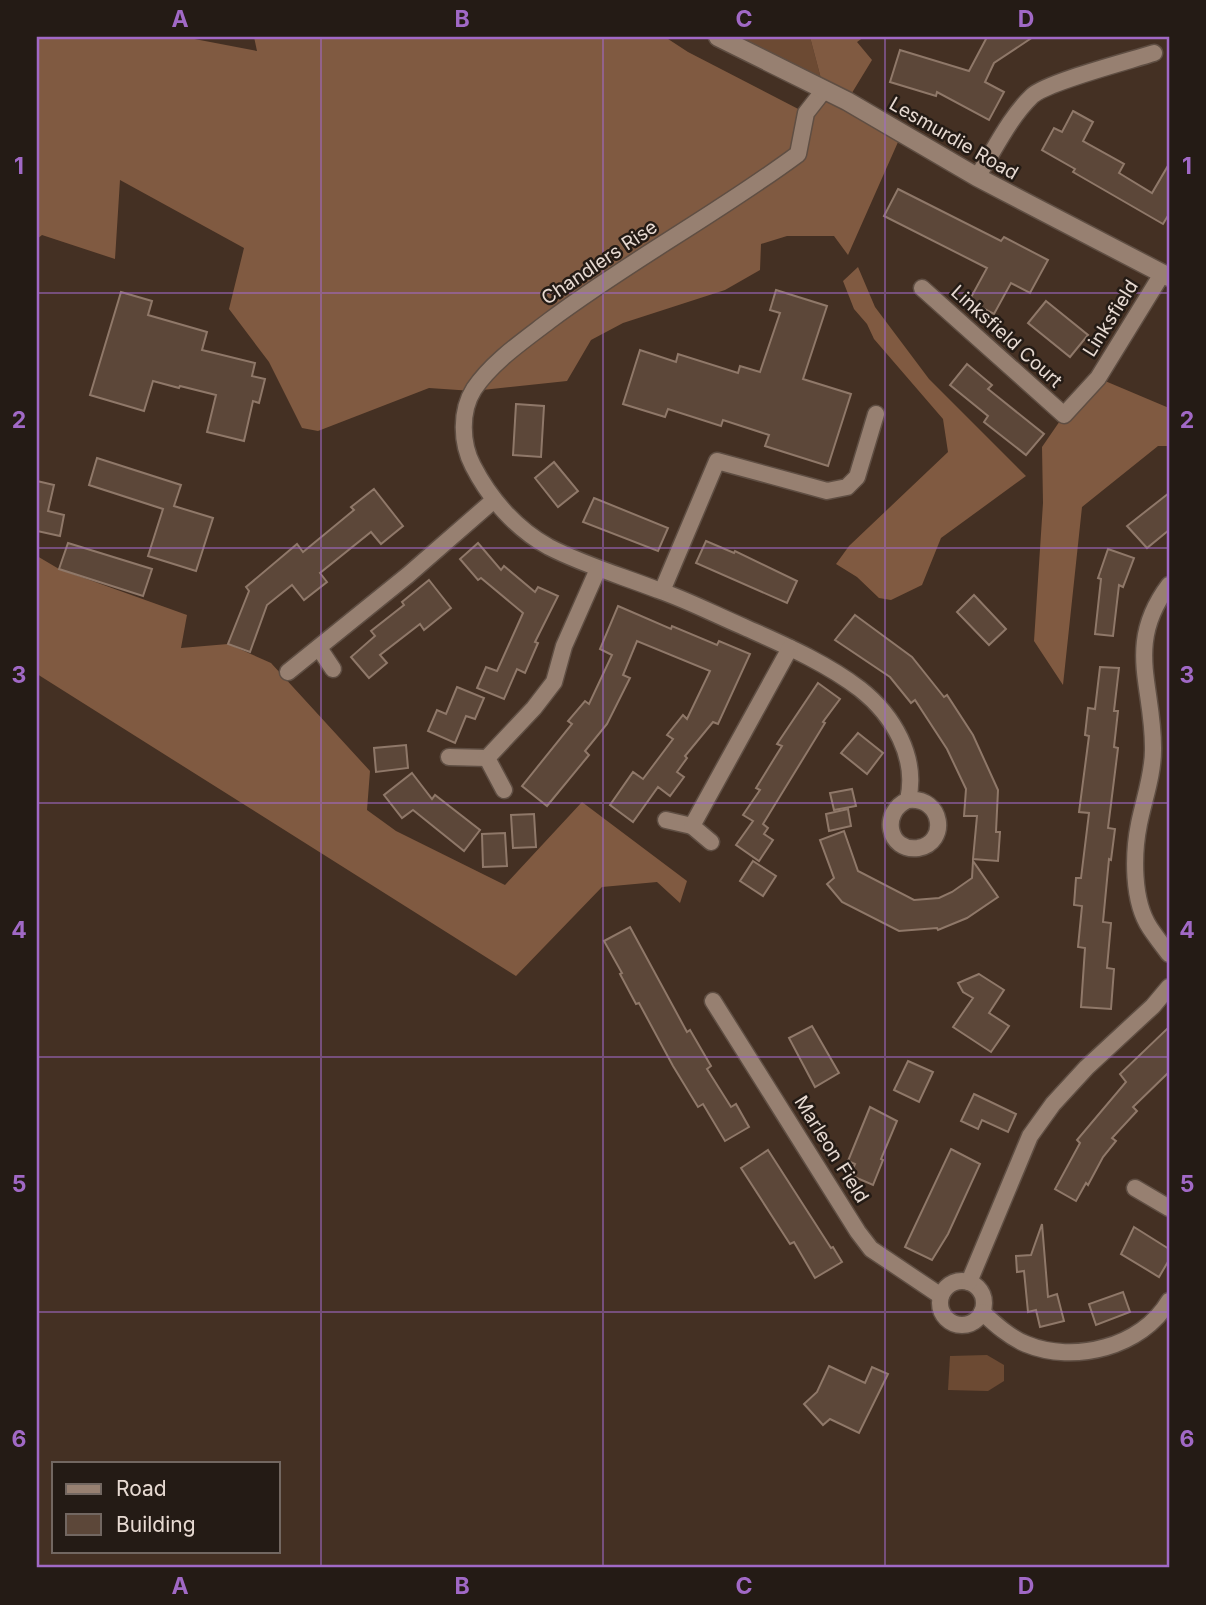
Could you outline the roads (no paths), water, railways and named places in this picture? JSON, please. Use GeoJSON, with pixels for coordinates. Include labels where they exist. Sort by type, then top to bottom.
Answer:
{"type":"FeatureCollection","features":[{"type":"Feature","properties":{"kind":"street","name":"Lesmurdie Road"},"geometry":{"type":"LineString","coordinates":[[718,37],[824,90],[977,177],[1166,275]]}},
{"type":"Feature","properties":{"kind":"street"},"geometry":{"type":"LineString","coordinates":[[977,177],[1015,116],[1033,94],[1154,53]]}},
{"type":"Feature","properties":{"kind":"street","name":"Chandlers Rise"},"geometry":{"type":"LineString","coordinates":[[824,90],[806,113],[797,154],[759,183],[596,286],[488,372],[473,391],[464,414],[465,441],[469,459],[494,500],[509,517],[548,546],[598,569],[662,591],[790,648],[861,690],[893,726],[903,744],[910,766],[911,788],[908,800]]}},
{"type":"Feature","properties":{"kind":"street","name":"Linksfield"},"geometry":{"type":"LineString","coordinates":[[1064,415],[1098,378],[1166,275]]}},
{"type":"Feature","properties":{"kind":"street","name":"Linksfield Court"},"geometry":{"type":"LineString","coordinates":[[922,288],[1064,415]]}},
{"type":"Feature","properties":{"kind":"street"},"geometry":{"type":"LineString","coordinates":[[662,591],[717,461],[827,491],[847,487],[857,477],[876,414]]}},
{"type":"Feature","properties":{"kind":"street"},"geometry":{"type":"LineString","coordinates":[[288,672],[408,575],[494,500]]}},
{"type":"Feature","properties":{"kind":"street"},"geometry":{"type":"LineString","coordinates":[[449,757],[487,758],[534,708],[554,682],[564,646],[598,569]]}},
{"type":"Feature","properties":{"kind":"street"},"geometry":{"type":"LineString","coordinates":[[1169,585],[1158,600],[1143,638],[1145,675],[1161,751],[1149,786],[1137,837],[1135,860],[1137,892],[1148,926],[1169,954]]}},
{"type":"Feature","properties":{"kind":"street"},"geometry":{"type":"LineString","coordinates":[[319,648],[333,670]]}},
{"type":"Feature","properties":{"kind":"street"},"geometry":{"type":"LineString","coordinates":[[692,826],[790,648]]}},
{"type":"Feature","properties":{"kind":"street"},"geometry":{"type":"LineString","coordinates":[[487,758],[504,790]]}},
{"type":"Feature","properties":{"kind":"street"},"geometry":{"type":"LineString","coordinates":[[666,820],[692,826],[711,842]]}},
{"type":"Feature","properties":{"kind":"street"},"geometry":{"type":"LineString","coordinates":[[969,1282],[1030,1136],[1053,1104],[1087,1067],[1153,1006],[1169,987]]}},
{"type":"Feature","properties":{"kind":"street","name":"Marleon Field"},"geometry":{"type":"LineString","coordinates":[[713,1001],[858,1232],[872,1249],[941,1296],[939,1303],[944,1317],[957,1325],[972,1323],[982,1312]]}},
{"type":"Feature","properties":{"kind":"street"},"geometry":{"type":"LineString","coordinates":[[1135,1188],[1169,1209]]}},
{"type":"Feature","properties":{"kind":"street"},"geometry":{"type":"LineString","coordinates":[[941,1296],[944,1290],[955,1282],[969,1282],[981,1291],[984,1305],[982,1312],[1001,1329],[1026,1344],[1064,1352],[1088,1352],[1111,1346],[1147,1326],[1163,1311],[1169,1301]]}}]}
